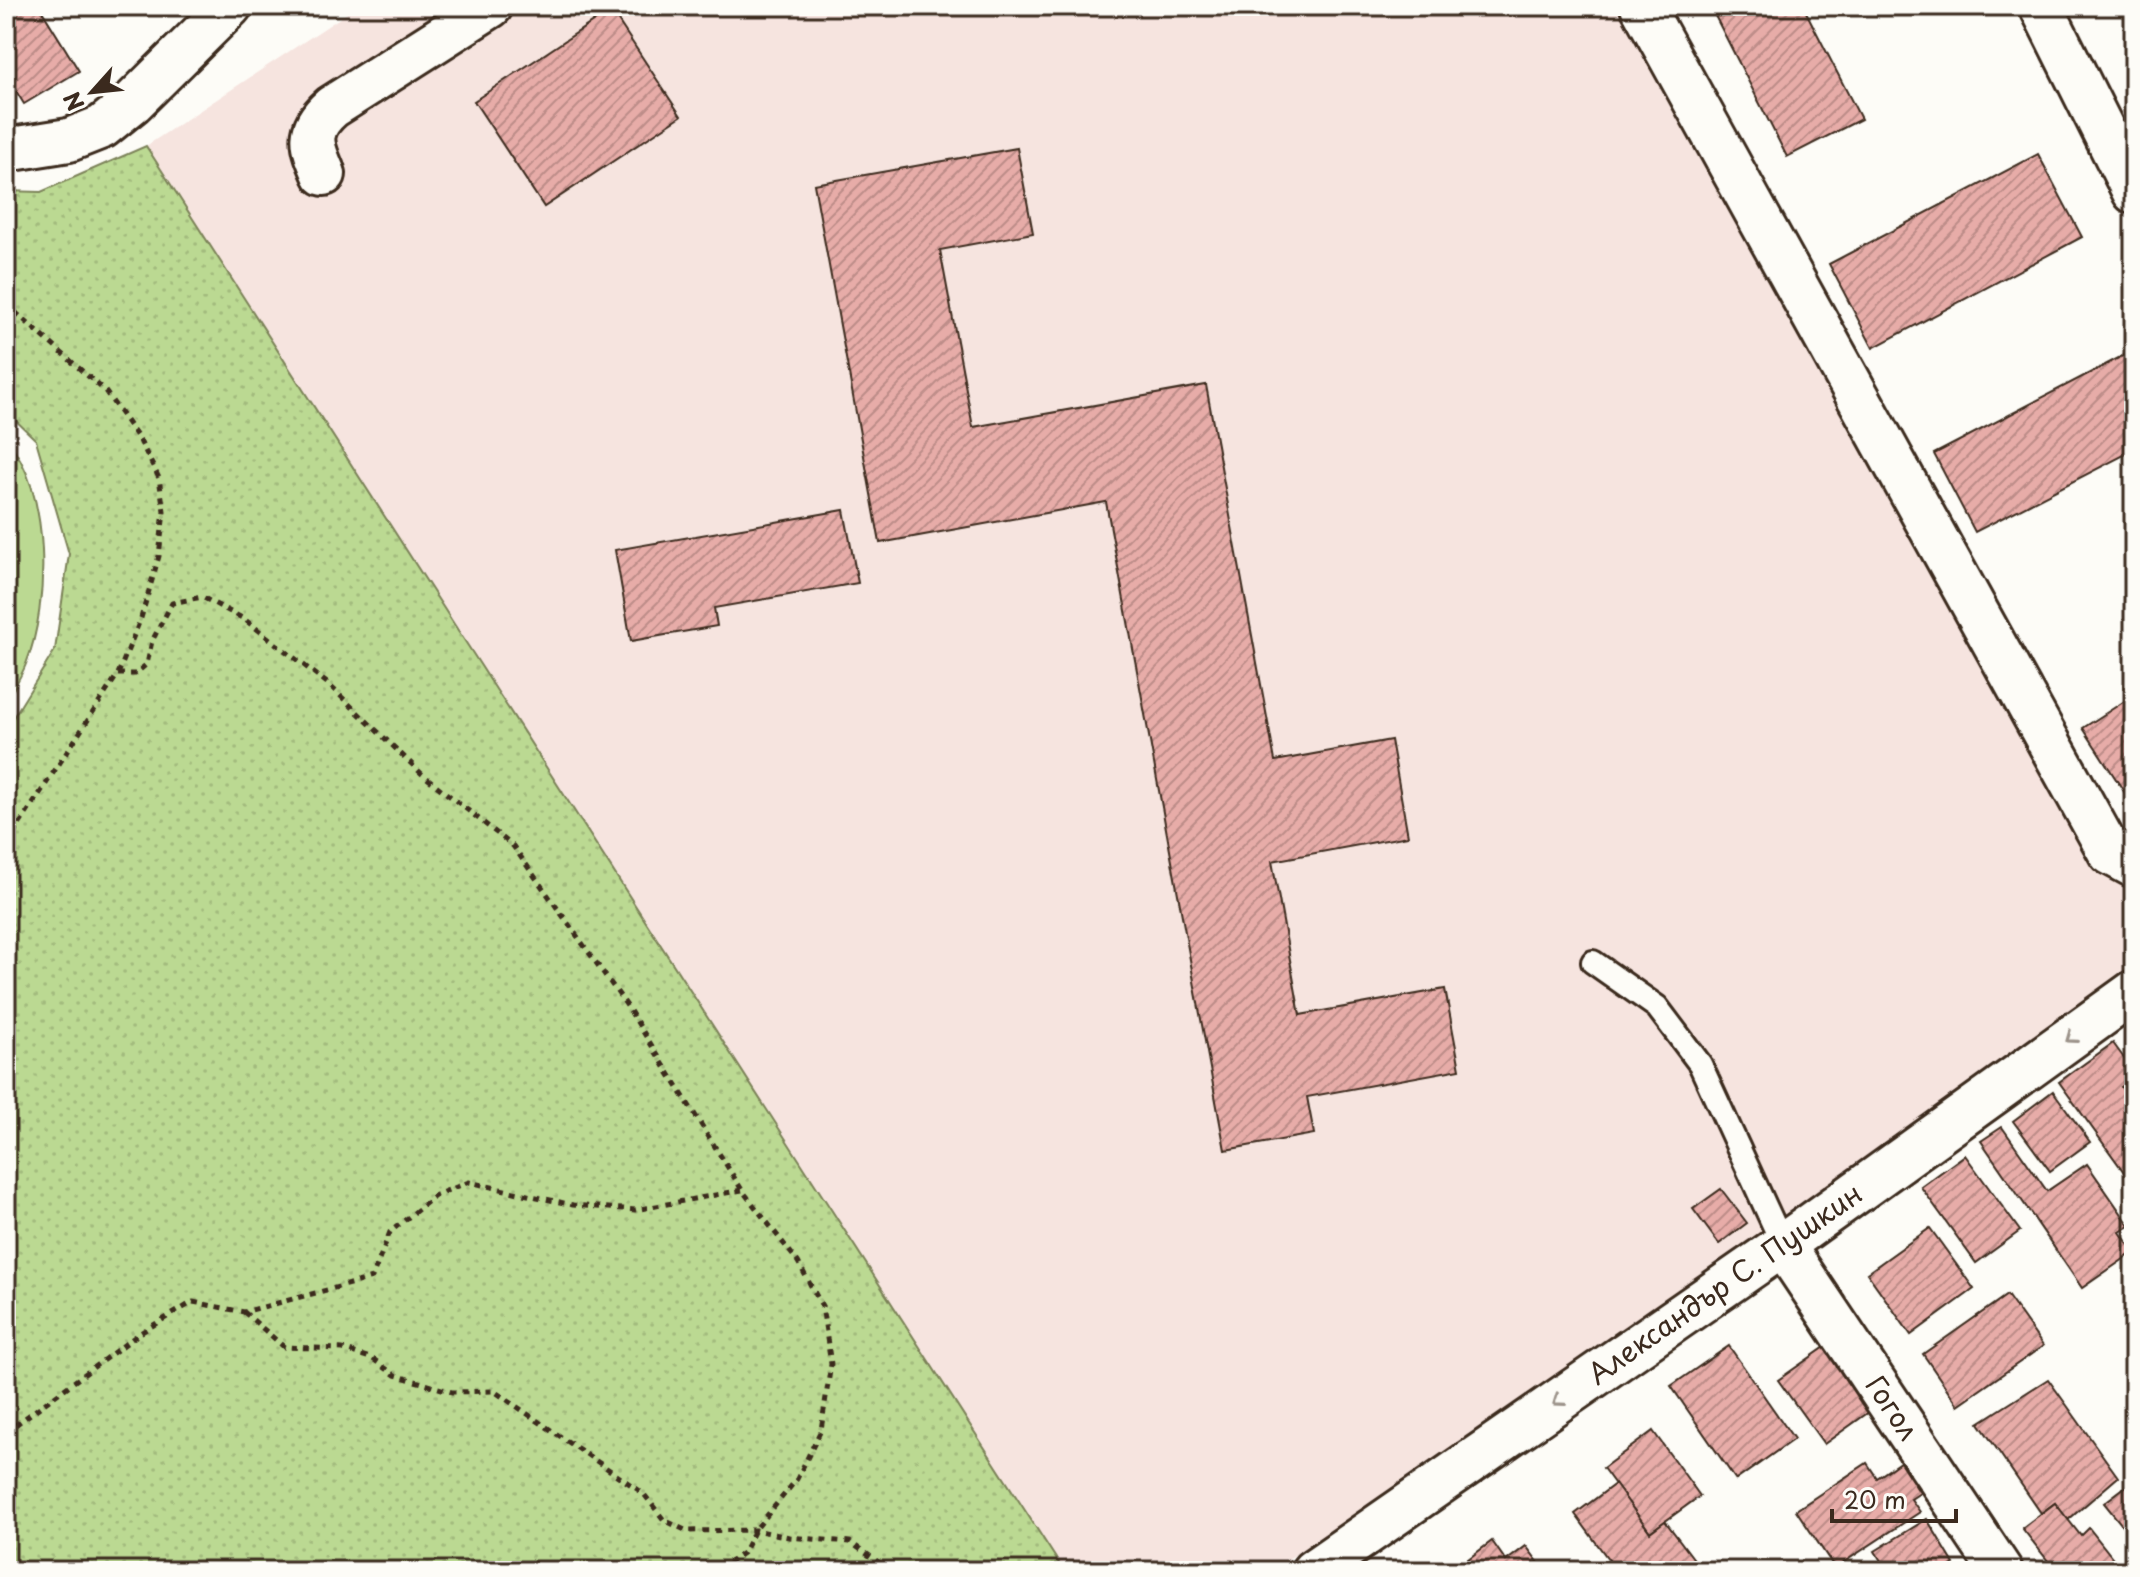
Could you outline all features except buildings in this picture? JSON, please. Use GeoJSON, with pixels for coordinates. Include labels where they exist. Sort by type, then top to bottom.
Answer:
{"type":"FeatureCollection","features":[{"type":"Feature","properties":{"kind":"street"},"geometry":{"type":"LineString","coordinates":[[6,150],[69,140],[102,127],[133,102],[230,6]]}},
{"type":"Feature","properties":{"kind":"street"},"geometry":{"type":"LineString","coordinates":[[324,174],[312,138],[318,120],[332,107],[491,6]]}},
{"type":"Feature","properties":{"kind":"street"},"geometry":{"type":"LineString","coordinates":[[1642,6],[2110,853],[2134,866]]}},
{"type":"Feature","properties":{"kind":"street"},"geometry":{"type":"LineString","coordinates":[[2041,6],[2134,192]]}},
{"type":"Feature","properties":{"kind":"street","name":"Александър С. Пушкин"},"geometry":{"type":"LineString","coordinates":[[1313,1571],[1783,1245],[2134,992]]}},
{"type":"Feature","properties":{"kind":"street","name":"Гогол"},"geometry":{"type":"LineString","coordinates":[[1783,1245],[2001,1571]]}},
{"type":"Feature","properties":{"kind":"lane"},"geometry":{"type":"LineString","coordinates":[[1593,962],[1657,1007],[1700,1064],[1783,1245]]}},
{"type":"Feature","properties":{"kind":"path"},"geometry":{"type":"LineString","coordinates":[[6,304],[105,391],[139,439],[159,478],[164,511],[159,556],[141,618],[118,674],[6,845]]}},
{"type":"Feature","properties":{"kind":"path"},"geometry":{"type":"LineString","coordinates":[[118,674],[135,674],[147,664],[152,641],[172,603],[202,597],[244,619],[327,683],[422,774],[513,846],[627,1006],[742,1190],[798,1262],[822,1306],[831,1364],[821,1430],[797,1479],[755,1530],[743,1553],[718,1571]]}},
{"type":"Feature","properties":{"kind":"path"},"geometry":{"type":"LineString","coordinates":[[6,1432],[140,1333],[193,1302],[244,1312],[372,1278],[390,1232],[436,1195],[469,1182],[573,1205],[635,1210],[742,1190]]}},
{"type":"Feature","properties":{"kind":"path"},"geometry":{"type":"LineString","coordinates":[[244,1312],[284,1347],[343,1349],[373,1359],[395,1375],[452,1392],[494,1391],[643,1493],[664,1520],[687,1531],[755,1530],[789,1537],[850,1542],[891,1571]]}},
{"type":"Feature","properties":{"kind":"shaded area"},"geometry":{"type":"Polygon","coordinates":[[[358,6],[1625,6],[2134,891],[2134,968],[1794,1215],[1271,1571],[1064,1571],[146,146],[358,6]]]}},
{"type":"Feature","properties":{"kind":"green space"},"geometry":{"type":"Polygon","coordinates":[[[146,146],[1064,1571],[6,1571],[6,729],[55,650],[69,554],[36,440],[6,411],[6,191],[41,192],[146,146]]]}},
{"type":"Feature","properties":{"kind":"green space"},"geometry":{"type":"Polygon","coordinates":[[[6,439],[21,461],[31,487],[42,548],[42,580],[34,639],[24,669],[6,702],[6,439]]]}}]}
